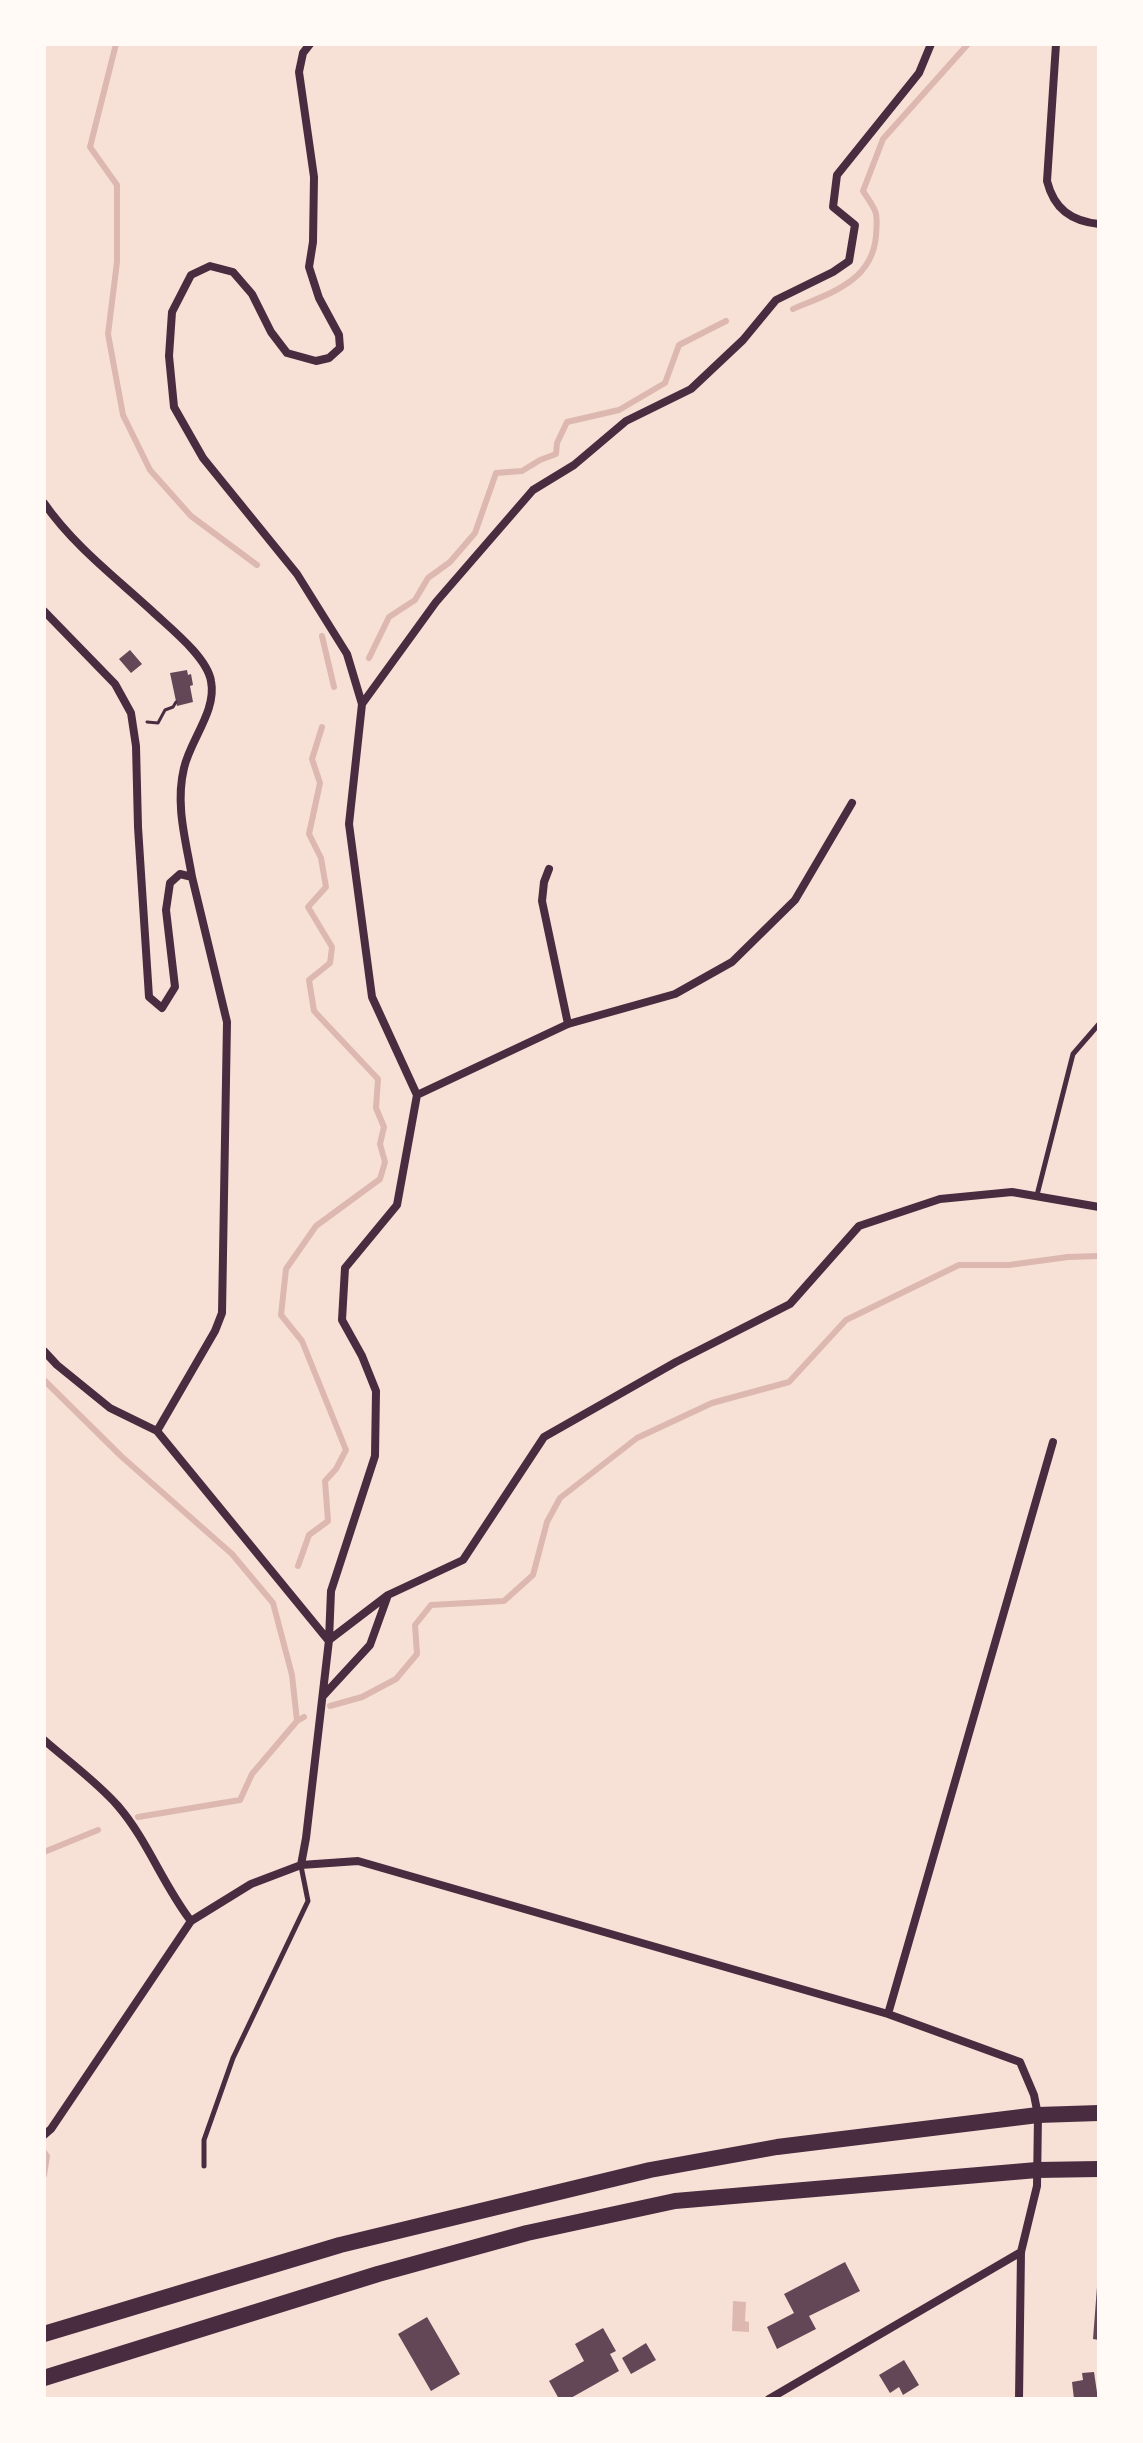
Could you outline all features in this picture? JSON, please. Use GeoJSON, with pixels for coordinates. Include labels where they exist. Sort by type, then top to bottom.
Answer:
{"type":"FeatureCollection","features":[{"type":"Feature","properties":{"kind":"main road"},"geometry":{"type":"LineString","coordinates":[[44,2334],[340,2245],[650,2170],[777,2147],[1038,2115],[1099,2113]]}},
{"type":"Feature","properties":{"kind":"main road"},"geometry":{"type":"LineString","coordinates":[[44,2378],[378,2274],[527,2233],[675,2201],[1037,2170],[1099,2169]]}},
{"type":"Feature","properties":{"kind":"street"},"geometry":{"type":"LineString","coordinates":[[301,1865],[329,1640],[331,1591],[375,1456],[376,1391],[362,1356],[342,1320],[345,1268],[397,1205],[417,1095],[372,997],[349,824],[362,704],[347,654],[297,574],[203,458],[174,407],[169,356],[172,312],[191,275],[210,266],[233,272],[252,294],[271,332],[287,353],[316,361],[329,358],[340,348],[339,335],[319,298],[309,267],[313,242],[314,177],[299,72],[303,53],[310,44]]}},
{"type":"Feature","properties":{"kind":"street"},"geometry":{"type":"LineString","coordinates":[[362,704],[436,602],[533,490],[574,465],[626,421],[691,389],[713,372],[776,300],[849,261],[855,225],[833,207],[837,175],[919,73],[931,44]]}},
{"type":"Feature","properties":{"kind":"street"},"geometry":{"type":"LineString","coordinates":[[1056,44],[1047,181],[1051,197],[1067,215],[1080,222],[1099,224]]}},
{"type":"Feature","properties":{"kind":"street"},"geometry":{"type":"LineString","coordinates":[[44,503],[70,535],[181,638],[202,662],[211,681],[210,705],[184,765],[179,798],[192,877],[227,1022],[222,1313],[215,1331],[157,1431]]}},
{"type":"Feature","properties":{"kind":"street"},"geometry":{"type":"LineString","coordinates":[[44,611],[115,684],[131,713],[136,746],[149,997],[162,1008],[175,987],[166,910],[170,883],[180,874],[192,877]]}},
{"type":"Feature","properties":{"kind":"street"},"geometry":{"type":"LineString","coordinates":[[417,1095],[568,1024],[675,994],[732,962],[795,900],[852,803]]}},
{"type":"Feature","properties":{"kind":"street"},"geometry":{"type":"LineString","coordinates":[[549,869],[542,901],[568,1024]]}},
{"type":"Feature","properties":{"kind":"street"},"geometry":{"type":"LineString","coordinates":[[329,1640],[388,1595],[463,1560],[544,1437],[676,1362],[790,1304],[859,1226],[940,1199],[1012,1192],[1099,1207]]}},
{"type":"Feature","properties":{"kind":"street"},"geometry":{"type":"LineString","coordinates":[[44,1351],[110,1408],[157,1431],[329,1640]]}},
{"type":"Feature","properties":{"kind":"street"},"geometry":{"type":"LineString","coordinates":[[888,2014],[1053,1442]]}},
{"type":"Feature","properties":{"kind":"street"},"geometry":{"type":"LineString","coordinates":[[322,1696],[370,1645],[388,1595]]}},
{"type":"Feature","properties":{"kind":"street"},"geometry":{"type":"LineString","coordinates":[[44,1740],[117,1806],[155,1860],[191,1921]]}},
{"type":"Feature","properties":{"kind":"street"},"geometry":{"type":"LineString","coordinates":[[48,2132],[191,1921],[251,1884],[301,1865],[358,1861],[888,2014],[1020,2062],[1034,2095],[1038,2115],[1037,2186],[1021,2252],[1019,2399]]}},
{"type":"Feature","properties":{"kind":"street"},"geometry":{"type":"LineString","coordinates":[[769,2399],[1021,2252]]}},
{"type":"Feature","properties":{"kind":"lane"},"geometry":{"type":"LineString","coordinates":[[1037,1196],[1073,1054],[1099,1024]]}},
{"type":"Feature","properties":{"kind":"lane"},"geometry":{"type":"LineString","coordinates":[[204,2166],[204,2140],[233,2058],[308,1901],[301,1865]]}},
{"type":"Feature","properties":{"kind":"path"},"geometry":{"type":"LineString","coordinates":[[133,723],[158,723],[165,710],[176,702]]}},
{"type":"Feature","properties":{"kind":"shaded area"},"geometry":{"type":"Polygon","coordinates":[[[733,2301],[746,2302],[745,2321],[749,2322],[749,2332],[732,2331],[733,2301]]]}},
{"type":"Feature","properties":{"kind":"building"},"geometry":{"type":"Polygon","coordinates":[[[130,650],[142,664],[131,673],[119,659],[130,650]]]}},
{"type":"Feature","properties":{"kind":"building"},"geometry":{"type":"Polygon","coordinates":[[[187,670],[188,675],[191,674],[193,702],[177,706],[170,673],[187,670]]]}},
{"type":"Feature","properties":{"kind":"building"},"geometry":{"type":"Polygon","coordinates":[[[845,2262],[860,2291],[809,2316],[816,2329],[777,2349],[767,2327],[794,2313],[784,2294],[845,2262]]]}},
{"type":"Feature","properties":{"kind":"building"},"geometry":{"type":"Polygon","coordinates":[[[1099,2287],[1099,2340],[1093,2339],[1099,2287]]]}},
{"type":"Feature","properties":{"kind":"building"},"geometry":{"type":"Polygon","coordinates":[[[427,2317],[460,2374],[431,2391],[398,2334],[427,2317]]]}},
{"type":"Feature","properties":{"kind":"building"},"geometry":{"type":"Polygon","coordinates":[[[603,2328],[616,2351],[610,2354],[619,2371],[569,2399],[559,2399],[549,2381],[584,2361],[575,2344],[603,2328]]]}},
{"type":"Feature","properties":{"kind":"building"},"geometry":{"type":"Polygon","coordinates":[[[646,2343],[656,2360],[631,2374],[622,2358],[646,2343]]]}},
{"type":"Feature","properties":{"kind":"building"},"geometry":{"type":"Polygon","coordinates":[[[904,2360],[919,2385],[903,2395],[899,2387],[890,2393],[879,2375],[904,2360]]]}},
{"type":"Feature","properties":{"kind":"building"},"geometry":{"type":"Polygon","coordinates":[[[1094,2372],[1098,2399],[1074,2399],[1072,2382],[1083,2380],[1082,2373],[1094,2372]]]}},
{"type":"Feature","properties":{"kind":"waterway"},"geometry":{"type":"LineString","coordinates":[[116,44],[90,147],[117,185],[117,262],[108,334],[123,415],[150,470],[191,516],[257,565]]}},
{"type":"Feature","properties":{"kind":"waterway"},"geometry":{"type":"LineString","coordinates":[[793,309],[847,284],[867,265],[873,252],[877,221],[874,208],[863,191],[883,139],[968,44]]}},
{"type":"Feature","properties":{"kind":"waterway"},"geometry":{"type":"LineString","coordinates":[[369,658],[389,617],[415,600],[428,578],[450,562],[475,533],[496,473],[522,471],[556,454],[557,443],[567,422],[619,410],[665,383],[679,345],[726,321]]}},
{"type":"Feature","properties":{"kind":"waterway"},"geometry":{"type":"LineString","coordinates":[[322,636],[334,687]]}},
{"type":"Feature","properties":{"kind":"waterway"},"geometry":{"type":"LineString","coordinates":[[298,1566],[309,1535],[328,1521],[325,1481],[346,1450],[302,1341],[281,1315],[286,1269],[316,1226],[380,1179],[385,1162],[380,1144],[384,1127],[376,1108],[378,1079],[314,1011],[309,980],[330,963],[332,947],[308,907],[326,887],[321,858],[309,834],[320,783],[312,759],[322,727]]}},
{"type":"Feature","properties":{"kind":"waterway"},"geometry":{"type":"LineString","coordinates":[[330,1706],[362,1697],[396,1679],[417,1654],[415,1625],[431,1605],[504,1601],[533,1575],[547,1522],[560,1498],[637,1438],[712,1403],[789,1382],[846,1320],[959,1265],[1009,1265],[1099,1256]]}},
{"type":"Feature","properties":{"kind":"waterway"},"geometry":{"type":"LineString","coordinates":[[44,1380],[121,1456],[232,1554],[273,1603],[292,1675],[297,1721]]}},
{"type":"Feature","properties":{"kind":"waterway"},"geometry":{"type":"LineString","coordinates":[[138,1817],[240,1800],[252,1774],[297,1721],[304,1717]]}},
{"type":"Feature","properties":{"kind":"waterway"},"geometry":{"type":"LineString","coordinates":[[44,1852],[98,1830]]}},
{"type":"Feature","properties":{"kind":"waterway"},"geometry":{"type":"LineString","coordinates":[[44,2152],[47,2156],[44,2175]]}}]}
